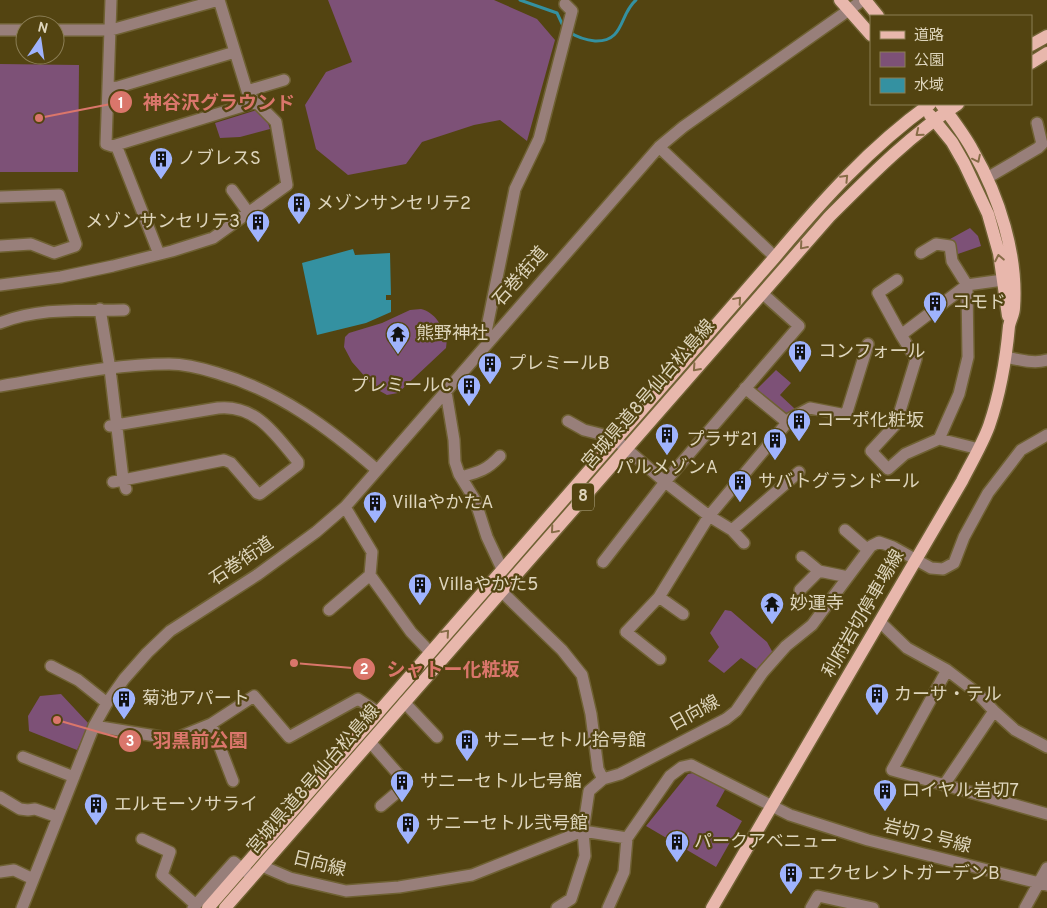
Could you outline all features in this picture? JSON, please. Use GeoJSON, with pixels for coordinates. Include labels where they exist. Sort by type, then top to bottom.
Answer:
{"type":"FeatureCollection","features":[{"type":"Feature","properties":{"kind":"main road"},"geometry":{"type":"LineString","coordinates":[[840,0],[870,34]]}},
{"type":"Feature","properties":{"kind":"main road"},"geometry":{"type":"LineString","coordinates":[[864,0],[877,15]]}},
{"type":"Feature","properties":{"kind":"main road"},"geometry":{"type":"LineString","coordinates":[[1032,44],[1047,36]]}},
{"type":"Feature","properties":{"kind":"main road"},"geometry":{"type":"LineString","coordinates":[[1032,62],[1047,53]]}},
{"type":"Feature","properties":{"kind":"main road","name":"宮城県道8号仙台松島線"},"geometry":{"type":"LineString","coordinates":[[199,907],[248,873],[262,866],[501,591],[816,208],[862,159],[925,105]]}},
{"type":"Feature","properties":{"kind":"main road","name":"利府岩切停車場線"},"geometry":{"type":"LineString","coordinates":[[925,105],[952,142],[980,195],[996,240],[1006,310],[1010,323]]}},
{"type":"Feature","properties":{"kind":"main road","name":"宮城県道8号仙台松島線"},"geometry":{"type":"LineString","coordinates":[[225,908],[248,873],[378,712],[502,569],[762,293],[842,203],[876,170],[935,120],[944,108]]}},
{"type":"Feature","properties":{"kind":"main road","name":"利府岩切停車場線"},"geometry":{"type":"LineString","coordinates":[[712,908],[915,559],[936,527],[979,449],[1002,378],[1010,323],[1014,309],[1013,280],[1007,238],[999,208],[987,178],[968,142],[944,108]]}},
{"type":"Feature","properties":{"kind":"street"},"geometry":{"type":"LineString","coordinates":[[111,0],[106,144],[116,145],[256,102]]}},
{"type":"Feature","properties":{"kind":"street"},"geometry":{"type":"LineString","coordinates":[[0,286],[61,277],[159,254],[213,238],[273,196],[288,183],[276,122],[247,91],[219,0],[111,30],[65,30]]}},
{"type":"Feature","properties":{"kind":"street","name":"石巻街道"},"geometry":{"type":"LineString","coordinates":[[22,908],[94,726],[107,702],[147,653],[170,631],[257,574],[316,532],[345,507],[659,147],[683,127],[864,0]]}},
{"type":"Feature","properties":{"kind":"street"},"geometry":{"type":"LineString","coordinates":[[489,340],[486,332],[515,189],[539,139],[572,11],[562,1]]}},
{"type":"Feature","properties":{"kind":"street"},"geometry":{"type":"LineString","coordinates":[[0,30],[15,30]]}},
{"type":"Feature","properties":{"kind":"street"},"geometry":{"type":"LineString","coordinates":[[108,88],[118,87],[235,52]]}},
{"type":"Feature","properties":{"kind":"street"},"geometry":{"type":"LineString","coordinates":[[247,91],[284,80]]}},
{"type":"Feature","properties":{"kind":"street"},"geometry":{"type":"LineString","coordinates":[[987,178],[1042,144],[1037,123]]}},
{"type":"Feature","properties":{"kind":"street"},"geometry":{"type":"LineString","coordinates":[[116,145],[159,254]]}},
{"type":"Feature","properties":{"kind":"street"},"geometry":{"type":"LineString","coordinates":[[659,147],[775,257]]}},
{"type":"Feature","properties":{"kind":"street"},"geometry":{"type":"LineString","coordinates":[[232,190],[248,212]]}},
{"type":"Feature","properties":{"kind":"street"},"geometry":{"type":"LineString","coordinates":[[0,198],[58,195],[76,244],[54,253],[30,244],[0,246]]}},
{"type":"Feature","properties":{"kind":"street"},"geometry":{"type":"LineString","coordinates":[[921,253],[936,244],[950,246],[952,261],[967,285],[968,357],[959,394],[939,439]]}},
{"type":"Feature","properties":{"kind":"street"},"geometry":{"type":"LineString","coordinates":[[897,280],[878,293],[916,359],[896,424],[871,451],[888,469],[905,454],[939,439],[979,449]]}},
{"type":"Feature","properties":{"kind":"street"},"geometry":{"type":"LineString","coordinates":[[902,335],[967,285],[1003,280]]}},
{"type":"Feature","properties":{"kind":"street"},"geometry":{"type":"LineString","coordinates":[[603,562],[665,482],[799,326],[762,293]]}},
{"type":"Feature","properties":{"kind":"street"},"geometry":{"type":"LineString","coordinates":[[0,323],[39,312],[69,309],[124,310]]}},
{"type":"Feature","properties":{"kind":"street"},"geometry":{"type":"LineString","coordinates":[[100,309],[110,368],[113,425],[121,483],[224,460],[231,463],[257,493],[260,494],[298,464],[263,421],[249,413],[234,408],[218,408],[113,425]]}},
{"type":"Feature","properties":{"kind":"street"},"geometry":{"type":"LineString","coordinates":[[660,660],[626,632],[659,597],[709,516],[792,418],[810,408],[846,414],[868,344]]}},
{"type":"Feature","properties":{"kind":"street"},"geometry":{"type":"LineString","coordinates":[[1006,357],[1047,360]]}},
{"type":"Feature","properties":{"kind":"street"},"geometry":{"type":"LineString","coordinates":[[0,386],[137,365],[170,364],[196,367],[236,378],[280,398],[316,420],[377,470]]}},
{"type":"Feature","properties":{"kind":"street"},"geometry":{"type":"LineString","coordinates":[[745,388],[788,423]]}},
{"type":"Feature","properties":{"kind":"street"},"geometry":{"type":"LineString","coordinates":[[446,392],[454,440],[455,462],[461,477],[475,500],[487,538],[502,569]]}},
{"type":"Feature","properties":{"kind":"street"},"geometry":{"type":"LineString","coordinates":[[568,421],[584,430],[604,435],[620,444],[709,516],[732,530],[744,543]]}},
{"type":"Feature","properties":{"kind":"street"},"geometry":{"type":"LineString","coordinates":[[845,530],[868,550],[879,542],[893,547],[931,568],[943,569],[954,563],[964,537],[988,493],[1021,450],[1047,435]]}},
{"type":"Feature","properties":{"kind":"street"},"geometry":{"type":"LineString","coordinates":[[461,477],[490,467],[500,456]]}},
{"type":"Feature","properties":{"kind":"street"},"geometry":{"type":"LineString","coordinates":[[732,530],[799,472]]}},
{"type":"Feature","properties":{"kind":"street"},"geometry":{"type":"LineString","coordinates":[[345,507],[372,552],[370,575],[411,632],[430,652]]}},
{"type":"Feature","properties":{"kind":"street","name":"日向線"},"geometry":{"type":"LineString","coordinates":[[603,779],[620,774],[726,719],[736,711],[763,672],[786,646],[812,626],[868,550]]}},
{"type":"Feature","properties":{"kind":"street"},"geometry":{"type":"LineString","coordinates":[[802,557],[820,571],[848,577]]}},
{"type":"Feature","properties":{"kind":"street"},"geometry":{"type":"LineString","coordinates":[[800,590],[820,571]]}},
{"type":"Feature","properties":{"kind":"street"},"geometry":{"type":"LineString","coordinates":[[329,610],[370,575]]}},
{"type":"Feature","properties":{"kind":"street"},"geometry":{"type":"LineString","coordinates":[[501,591],[562,650],[582,676],[591,714],[598,769],[603,779],[589,791],[583,831],[585,856],[570,899],[557,908]]}},
{"type":"Feature","properties":{"kind":"street"},"geometry":{"type":"LineString","coordinates":[[659,597],[682,614]]}},
{"type":"Feature","properties":{"kind":"street"},"geometry":{"type":"LineString","coordinates":[[880,622],[907,648],[947,670],[977,692],[1015,730],[1047,747]]}},
{"type":"Feature","properties":{"kind":"street"},"geometry":{"type":"LineString","coordinates":[[51,666],[78,680],[107,702]]}},
{"type":"Feature","properties":{"kind":"street"},"geometry":{"type":"LineString","coordinates":[[947,670],[892,770],[1047,814]]}},
{"type":"Feature","properties":{"kind":"street"},"geometry":{"type":"LineString","coordinates":[[94,726],[174,739],[210,724],[254,696],[289,737],[358,700],[378,712]]}},
{"type":"Feature","properties":{"kind":"street"},"geometry":{"type":"LineString","coordinates":[[404,702],[437,737]]}},
{"type":"Feature","properties":{"kind":"street"},"geometry":{"type":"LineString","coordinates":[[944,785],[994,711]]}},
{"type":"Feature","properties":{"kind":"street"},"geometry":{"type":"LineString","coordinates":[[210,724],[233,781]]}},
{"type":"Feature","properties":{"kind":"street"},"geometry":{"type":"LineString","coordinates":[[370,742],[407,784],[381,806]]}},
{"type":"Feature","properties":{"kind":"street"},"geometry":{"type":"LineString","coordinates":[[23,757],[74,777]]}},
{"type":"Feature","properties":{"kind":"street","name":"岩切２号線"},"geometry":{"type":"LineString","coordinates":[[627,838],[670,776],[682,767],[690,765],[790,815],[868,840],[1043,884]]}},
{"type":"Feature","properties":{"kind":"street"},"geometry":{"type":"LineString","coordinates":[[0,797],[20,809],[35,809],[58,817]]}},
{"type":"Feature","properties":{"kind":"street"},"geometry":{"type":"LineString","coordinates":[[583,831],[627,838],[624,872],[608,908]]}},
{"type":"Feature","properties":{"kind":"street","name":"日向線"},"geometry":{"type":"LineString","coordinates":[[262,866],[290,878],[346,891],[399,887],[472,875],[583,831]]}},
{"type":"Feature","properties":{"kind":"street"},"geometry":{"type":"LineString","coordinates":[[142,839],[170,852],[162,875],[199,907]]}},
{"type":"Feature","properties":{"kind":"street"},"geometry":{"type":"LineString","coordinates":[[1025,908],[1043,884],[1047,868]]}},
{"type":"Feature","properties":{"kind":"street"},"geometry":{"type":"LineString","coordinates":[[0,872],[14,870],[33,879]]}},
{"type":"Feature","properties":{"kind":"street"},"geometry":{"type":"LineString","coordinates":[[811,908],[818,896],[872,908]]}},
{"type":"Feature","properties":{"kind":"green space"},"geometry":{"type":"Polygon","coordinates":[[[328,0],[494,0],[537,19],[555,40],[527,141],[500,120],[474,125],[422,142],[406,164],[348,175],[316,149],[305,105],[326,72],[352,62],[328,0]]]}},
{"type":"Feature","properties":{"kind":"green space"},"geometry":{"type":"Polygon","coordinates":[[[0,64],[79,65],[78,172],[0,172],[0,64]]]}},
{"type":"Feature","properties":{"kind":"green space"},"geometry":{"type":"Polygon","coordinates":[[[257,110],[267,120],[270,129],[240,137],[220,138],[215,123],[257,110]]]}},
{"type":"Feature","properties":{"kind":"green space"},"geometry":{"type":"Polygon","coordinates":[[[970,228],[978,236],[981,246],[955,255],[950,239],[970,228]]]}},
{"type":"Feature","properties":{"kind":"green space"},"geometry":{"type":"Polygon","coordinates":[[[421,309],[431,313],[440,324],[447,339],[446,348],[398,393],[387,395],[378,390],[352,362],[344,347],[345,337],[349,333],[382,323],[410,310],[421,309]]]}},
{"type":"Feature","properties":{"kind":"green space"},"geometry":{"type":"Polygon","coordinates":[[[776,370],[791,383],[780,395],[795,409],[787,416],[755,391],[776,370]]]}},
{"type":"Feature","properties":{"kind":"green space"},"geometry":{"type":"Polygon","coordinates":[[[725,610],[731,611],[767,642],[773,653],[758,670],[741,658],[724,673],[708,661],[719,647],[710,633],[725,610]]]}},
{"type":"Feature","properties":{"kind":"green space"},"geometry":{"type":"Polygon","coordinates":[[[61,694],[89,724],[77,750],[29,731],[28,716],[40,696],[61,694]]]}},
{"type":"Feature","properties":{"kind":"green space"},"geometry":{"type":"Polygon","coordinates":[[[699,773],[726,788],[716,806],[742,821],[716,867],[646,826],[688,774],[699,773]]]}},
{"type":"Feature","properties":{"kind":"water"},"geometry":{"type":"Polygon","coordinates":[[[353,249],[355,255],[390,253],[391,295],[386,295],[386,300],[391,300],[391,312],[366,323],[317,335],[302,263],[353,249]]]}},
{"type":"Feature","properties":{"kind":"waterway"},"geometry":{"type":"LineString","coordinates":[[520,0],[557,13],[564,28]]}},
{"type":"Feature","properties":{"kind":"waterway"},"geometry":{"type":"LineString","coordinates":[[569,32],[581,38],[595,41],[612,37],[636,0]]}},
{"type":"Feature","properties":{"kind":"place","name":"神谷沢グラウンド"},"geometry":{"type":"Point","coordinates":[39,118]}},
{"type":"Feature","properties":{"kind":"place","name":"ノブレスS"},"geometry":{"type":"Point","coordinates":[161,180]}},
{"type":"Feature","properties":{"kind":"place","name":"メゾンサンセリテ2"},"geometry":{"type":"Point","coordinates":[299,225]}},
{"type":"Feature","properties":{"kind":"place","name":"メゾンサンセリテ3"},"geometry":{"type":"Point","coordinates":[258,243]}},
{"type":"Feature","properties":{"kind":"place","name":"コモド"},"geometry":{"type":"Point","coordinates":[935,324]}},
{"type":"Feature","properties":{"kind":"place","name":"熊野神社"},"geometry":{"type":"Point","coordinates":[398,355]}},
{"type":"Feature","properties":{"kind":"place","name":"コンフォール"},"geometry":{"type":"Point","coordinates":[800,373]}},
{"type":"Feature","properties":{"kind":"place","name":"プレミールB"},"geometry":{"type":"Point","coordinates":[490,385]}},
{"type":"Feature","properties":{"kind":"place","name":"プレミールC"},"geometry":{"type":"Point","coordinates":[469,407]}},
{"type":"Feature","properties":{"kind":"place","name":"コーポ化粧坂"},"geometry":{"type":"Point","coordinates":[799,442]}},
{"type":"Feature","properties":{"kind":"place","name":"パルメゾンA"},"geometry":{"type":"Point","coordinates":[667,456]}},
{"type":"Feature","properties":{"kind":"place","name":"プラザ21"},"geometry":{"type":"Point","coordinates":[775,461]}},
{"type":"Feature","properties":{"kind":"place","name":"サバトグランドール"},"geometry":{"type":"Point","coordinates":[740,503]}},
{"type":"Feature","properties":{"kind":"place","name":"VillaやかたA"},"geometry":{"type":"Point","coordinates":[375,524]}},
{"type":"Feature","properties":{"kind":"place","name":"Villaやかた5"},"geometry":{"type":"Point","coordinates":[420,606]}},
{"type":"Feature","properties":{"kind":"place","name":"妙運寺"},"geometry":{"type":"Point","coordinates":[772,625]}},
{"type":"Feature","properties":{"kind":"place","name":"シャトー化粧坂"},"geometry":{"type":"Point","coordinates":[294,663]}},
{"type":"Feature","properties":{"kind":"place","name":"カーサ・テル"},"geometry":{"type":"Point","coordinates":[877,716]}},
{"type":"Feature","properties":{"kind":"place","name":"羽黒前公園"},"geometry":{"type":"Point","coordinates":[57,720]}},
{"type":"Feature","properties":{"kind":"place","name":"菊池アパート"},"geometry":{"type":"Point","coordinates":[124,720]}},
{"type":"Feature","properties":{"kind":"place","name":"サニーセトル拾号館"},"geometry":{"type":"Point","coordinates":[467,762]}},
{"type":"Feature","properties":{"kind":"place","name":"サニーセトル七号館"},"geometry":{"type":"Point","coordinates":[402,803]}},
{"type":"Feature","properties":{"kind":"place","name":"ロイヤル岩切7"},"geometry":{"type":"Point","coordinates":[885,812]}},
{"type":"Feature","properties":{"kind":"place","name":"エルモーソサライ"},"geometry":{"type":"Point","coordinates":[96,826]}},
{"type":"Feature","properties":{"kind":"place","name":"サニーセトル弐号館"},"geometry":{"type":"Point","coordinates":[408,845]}},
{"type":"Feature","properties":{"kind":"place","name":"パークアベニュー"},"geometry":{"type":"Point","coordinates":[677,863]}},
{"type":"Feature","properties":{"kind":"place","name":"エクセレントガーデンB"},"geometry":{"type":"Point","coordinates":[791,895]}}]}
